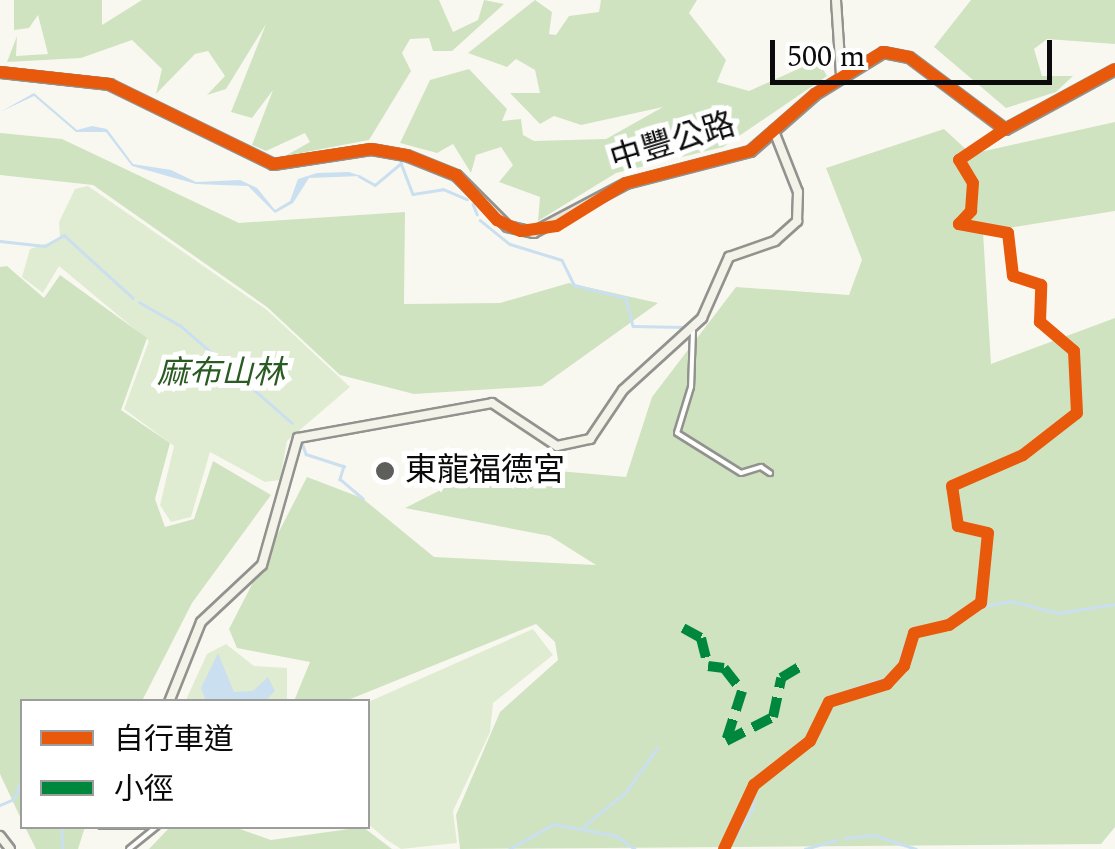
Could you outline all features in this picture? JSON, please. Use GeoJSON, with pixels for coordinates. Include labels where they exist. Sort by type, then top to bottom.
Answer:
{"type":"FeatureCollection","features":[{"type":"Feature","properties":{"kind":"main road","name":"中豐公路"},"geometry":{"type":"LineString","coordinates":[[0,72],[109,84],[272,164],[371,150],[406,155],[456,175],[511,229],[533,232],[626,183],[736,157],[842,75],[876,54],[902,54],[1005,130]]}},
{"type":"Feature","properties":{"kind":"main road"},"geometry":{"type":"LineString","coordinates":[[1005,130],[1115,69]]}},
{"type":"Feature","properties":{"kind":"street"},"geometry":{"type":"LineString","coordinates":[[836,0],[842,75]]}},
{"type":"Feature","properties":{"kind":"street"},"geometry":{"type":"LineString","coordinates":[[724,849],[754,785],[810,741],[832,699],[886,684],[904,666],[914,634],[949,626],[981,603],[988,533],[958,526],[953,485],[1023,455],[1077,413],[1074,351],[1040,320],[1041,285],[1014,276],[1008,232],[959,224],[970,211],[973,183],[959,160],[1005,130]]}},
{"type":"Feature","properties":{"kind":"street"},"geometry":{"type":"LineString","coordinates":[[170,699],[202,622],[262,565],[293,444],[304,434],[350,434],[492,402],[557,446],[582,443],[600,429],[622,390],[694,326],[729,257],[775,241],[796,221],[798,192],[774,131]]}},
{"type":"Feature","properties":{"kind":"street"},"geometry":{"type":"LineString","coordinates":[[694,326],[691,387],[677,433],[741,474],[761,467],[770,473]]}},
{"type":"Feature","properties":{"kind":"street"},"geometry":{"type":"LineString","coordinates":[[129,849],[153,829]]}},
{"type":"Feature","properties":{"kind":"street"},"geometry":{"type":"LineString","coordinates":[[0,836],[10,849]]}},
{"type":"Feature","properties":{"kind":"green space"},"geometry":{"type":"Polygon","coordinates":[[[14,0],[102,0],[102,25],[142,0],[439,0],[453,32],[478,20],[484,0],[504,4],[452,51],[433,51],[429,38],[410,39],[402,53],[411,71],[369,140],[285,156],[310,142],[305,133],[266,151],[252,145],[273,90],[252,118],[231,112],[266,24],[226,89],[207,95],[225,76],[208,51],[195,54],[156,94],[162,69],[132,40],[81,58],[7,62],[17,36],[16,56],[48,54],[38,15],[29,28],[14,30],[14,0]]]}},
{"type":"Feature","properties":{"kind":"green space"},"geometry":{"type":"Polygon","coordinates":[[[535,0],[552,12],[549,34],[556,35],[569,16],[599,12],[601,0],[697,0],[689,13],[726,60],[717,82],[749,91],[818,60],[827,76],[723,147],[616,173],[538,221],[540,197],[499,182],[513,165],[501,147],[476,155],[471,173],[453,144],[437,153],[400,143],[430,80],[469,69],[507,109],[502,121],[521,119],[523,135],[534,141],[606,139],[663,107],[581,125],[554,116],[540,124],[510,93],[540,93],[535,70],[516,59],[507,67],[468,53],[535,0]]]}},
{"type":"Feature","properties":{"kind":"green space"},"geometry":{"type":"Polygon","coordinates":[[[971,0],[1115,0],[1115,44],[1047,39],[1034,49],[1042,76],[1073,76],[1056,92],[1006,108],[934,47],[971,0]]]}},
{"type":"Feature","properties":{"kind":"green space"},"geometry":{"type":"Polygon","coordinates":[[[1115,122],[1115,211],[983,232],[991,364],[1115,318],[1115,827],[1101,844],[460,849],[456,815],[500,712],[558,660],[555,642],[536,624],[350,699],[295,699],[310,662],[237,648],[229,629],[307,477],[362,498],[434,557],[596,565],[550,536],[405,508],[490,465],[626,477],[652,397],[736,287],[849,295],[862,260],[826,168],[944,129],[971,154],[1115,122]]]}},
{"type":"Feature","properties":{"kind":"green space"},"geometry":{"type":"Polygon","coordinates":[[[0,133],[62,139],[239,223],[405,212],[404,304],[500,303],[569,283],[658,303],[542,386],[414,394],[340,375],[267,307],[93,185],[0,175],[0,133]]]}},
{"type":"Feature","properties":{"kind":"green space","name":"麻布山林"},"geometry":{"type":"Polygon","coordinates":[[[88,186],[267,310],[350,387],[287,441],[280,480],[265,482],[210,452],[191,517],[171,522],[160,505],[174,446],[124,409],[149,341],[59,266],[43,293],[22,277],[30,249],[60,239],[59,222],[75,189],[88,186]]]}},
{"type":"Feature","properties":{"kind":"green space"},"geometry":{"type":"Polygon","coordinates":[[[7,266],[44,298],[60,275],[147,338],[121,410],[170,443],[155,499],[165,527],[194,519],[213,461],[271,495],[192,603],[143,699],[20,699],[20,817],[0,774],[0,267],[7,266]]]}},
{"type":"Feature","properties":{"kind":"green space"},"geometry":{"type":"Polygon","coordinates":[[[533,629],[553,655],[493,703],[490,732],[453,811],[457,843],[401,849],[370,826],[370,701],[533,629]]]}},
{"type":"Feature","properties":{"kind":"green space"},"geometry":{"type":"Polygon","coordinates":[[[226,644],[254,666],[287,668],[287,699],[186,699],[207,654],[226,644]]]}},
{"type":"Feature","properties":{"kind":"green space"},"geometry":{"type":"Polygon","coordinates":[[[26,829],[84,829],[78,849],[36,849],[26,829]]]}},
{"type":"Feature","properties":{"kind":"green space"},"geometry":{"type":"Polygon","coordinates":[[[168,829],[240,829],[271,840],[366,829],[392,849],[149,849],[168,829]]]}},
{"type":"Feature","properties":{"kind":"water"},"geometry":{"type":"Polygon","coordinates":[[[34,93],[77,130],[92,126],[107,129],[133,164],[171,170],[196,182],[240,180],[257,188],[275,210],[290,201],[298,179],[317,173],[349,172],[361,176],[309,178],[293,203],[275,213],[248,186],[196,184],[132,166],[106,132],[76,132],[34,96],[0,112],[34,93]]]}},
{"type":"Feature","properties":{"kind":"water"},"geometry":{"type":"Polygon","coordinates":[[[218,653],[234,692],[253,691],[268,677],[275,691],[267,699],[205,699],[201,688],[218,653]]]}},
{"type":"Feature","properties":{"kind":"waterway"},"geometry":{"type":"LineString","coordinates":[[359,176],[375,185],[401,163],[413,194],[443,189],[467,199]]}},
{"type":"Feature","properties":{"kind":"waterway"},"geometry":{"type":"LineString","coordinates":[[473,204],[477,214]]}},
{"type":"Feature","properties":{"kind":"waterway"},"geometry":{"type":"LineString","coordinates":[[480,220],[510,244],[562,260],[574,285],[626,298],[633,326],[685,327]]}},
{"type":"Feature","properties":{"kind":"waterway"},"geometry":{"type":"LineString","coordinates":[[0,241],[45,246],[64,235],[133,298]]}},
{"type":"Feature","properties":{"kind":"waterway"},"geometry":{"type":"LineString","coordinates":[[139,302],[181,326],[292,423]]}},
{"type":"Feature","properties":{"kind":"waterway"},"geometry":{"type":"LineString","coordinates":[[301,440],[306,454],[344,466],[340,479],[363,498]]}},
{"type":"Feature","properties":{"kind":"waterway"},"geometry":{"type":"LineString","coordinates":[[978,607],[1012,601],[1058,613],[1115,604]]}},
{"type":"Feature","properties":{"kind":"waterway"},"geometry":{"type":"LineString","coordinates":[[904,647],[916,628],[953,620]]}},
{"type":"Feature","properties":{"kind":"waterway"},"geometry":{"type":"LineString","coordinates":[[899,669],[902,651]]}},
{"type":"Feature","properties":{"kind":"waterway"},"geometry":{"type":"LineString","coordinates":[[817,722],[829,697],[893,675]]}},
{"type":"Feature","properties":{"kind":"waterway"},"geometry":{"type":"LineString","coordinates":[[755,780],[812,734]]}},
{"type":"Feature","properties":{"kind":"waterway"},"geometry":{"type":"LineString","coordinates":[[584,826],[626,792],[657,748]]}},
{"type":"Feature","properties":{"kind":"waterway"},"geometry":{"type":"LineString","coordinates":[[0,805],[14,799],[20,783]]}},
{"type":"Feature","properties":{"kind":"waterway"},"geometry":{"type":"LineString","coordinates":[[727,849],[752,810],[755,788]]}},
{"type":"Feature","properties":{"kind":"waterway"},"geometry":{"type":"LineString","coordinates":[[509,849],[554,824],[617,836],[635,849]]}},
{"type":"Feature","properties":{"kind":"waterway"},"geometry":{"type":"LineString","coordinates":[[62,829],[63,849]]}},
{"type":"Feature","properties":{"kind":"waterway"},"geometry":{"type":"LineString","coordinates":[[845,838],[874,835],[916,849]]}},
{"type":"Feature","properties":{"kind":"waterway"},"geometry":{"type":"LineString","coordinates":[[805,849],[837,840]]}},
{"type":"Feature","properties":{"kind":"marked path"},"geometry":{"type":"LineString","coordinates":[[683,628],[701,638],[708,666],[724,668],[742,691],[726,741],[773,717],[781,678],[801,666]]}},
{"type":"Feature","properties":{"kind":"cycle path"},"geometry":{"type":"LineString","coordinates":[[0,72],[109,84],[273,164],[371,149],[406,155],[456,175],[497,220],[521,231],[557,226],[626,183],[750,151],[815,94],[883,52],[909,57],[1005,129]]}},
{"type":"Feature","properties":{"kind":"cycle path"},"geometry":{"type":"LineString","coordinates":[[1005,129],[1115,69]]}},
{"type":"Feature","properties":{"kind":"cycle path"},"geometry":{"type":"LineString","coordinates":[[724,849],[754,785],[810,741],[829,702],[887,684],[904,666],[914,633],[949,625],[981,603],[988,533],[958,526],[952,486],[1023,455],[1077,413],[1074,351],[1040,322],[1041,285],[1013,276],[1008,233],[959,224],[971,211],[973,183],[959,160],[1005,129]]}},
{"type":"Feature","properties":{"kind":"place","name":"東龍福德宮"},"geometry":{"type":"Point","coordinates":[385,471]}}]}
